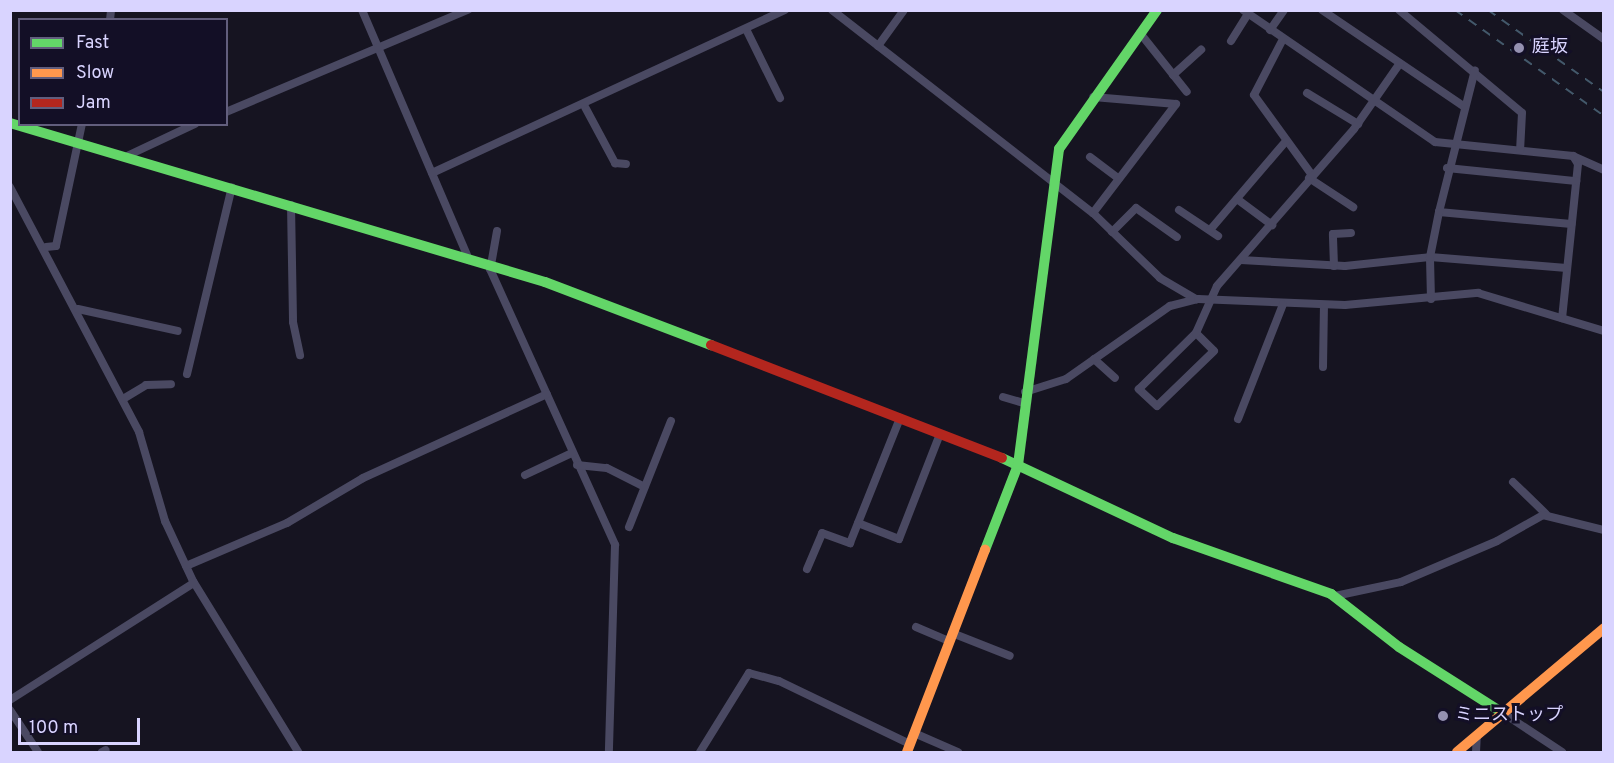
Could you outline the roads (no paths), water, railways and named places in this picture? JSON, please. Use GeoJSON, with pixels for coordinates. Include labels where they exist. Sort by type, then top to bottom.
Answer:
{"type":"FeatureCollection","features":[{"type":"Feature","properties":{"kind":"street"},"geometry":{"type":"LineString","coordinates":[[362,10],[470,260]]}},
{"type":"Feature","properties":{"kind":"street"},"geometry":{"type":"LineString","coordinates":[[228,111],[468,10]]}},
{"type":"Feature","properties":{"kind":"street"},"geometry":{"type":"LineString","coordinates":[[432,172],[585,107],[784,10]]}},
{"type":"Feature","properties":{"kind":"street"},"geometry":{"type":"LineString","coordinates":[[832,10],[1093,213],[1160,278],[1198,299]]}},
{"type":"Feature","properties":{"kind":"street"},"geometry":{"type":"LineString","coordinates":[[878,46],[904,10]]}},
{"type":"Feature","properties":{"kind":"street"},"geometry":{"type":"LineString","coordinates":[[700,753],[749,673],[779,681],[908,748],[1018,465],[1059,149],[1092,97],[1157,10]]}},
{"type":"Feature","properties":{"kind":"street"},"geometry":{"type":"LineString","coordinates":[[1270,30],[1284,10]]}},
{"type":"Feature","properties":{"kind":"street"},"geometry":{"type":"LineString","coordinates":[[1322,10],[1463,106]]}},
{"type":"Feature","properties":{"kind":"street"},"geometry":{"type":"LineString","coordinates":[[1399,10],[1475,70],[1524,116],[1520,150]]}},
{"type":"Feature","properties":{"kind":"street"},"geometry":{"type":"LineString","coordinates":[[1563,10],[1604,39]]}},
{"type":"Feature","properties":{"kind":"street"},"geometry":{"type":"LineString","coordinates":[[1231,41],[1246,12],[1435,142],[1573,156],[1604,170]]}},
{"type":"Feature","properties":{"kind":"street"},"geometry":{"type":"LineString","coordinates":[[746,29],[780,98]]}},
{"type":"Feature","properties":{"kind":"street"},"geometry":{"type":"LineString","coordinates":[[1140,33],[1187,92]]}},
{"type":"Feature","properties":{"kind":"street"},"geometry":{"type":"LineString","coordinates":[[1283,39],[1254,95],[1310,176],[1353,207]]}},
{"type":"Feature","properties":{"kind":"street"},"geometry":{"type":"LineString","coordinates":[[1173,75],[1202,50]]}},
{"type":"Feature","properties":{"kind":"street"},"geometry":{"type":"LineString","coordinates":[[1196,333],[1214,351],[1157,406],[1138,389],[1196,333],[1209,299],[1310,176],[1358,124],[1400,63]]}},
{"type":"Feature","properties":{"kind":"street"},"geometry":{"type":"LineString","coordinates":[[1431,299],[1430,257],[1447,168],[1475,70]]}},
{"type":"Feature","properties":{"kind":"street"},"geometry":{"type":"LineString","coordinates":[[1307,93],[1358,124]]}},
{"type":"Feature","properties":{"kind":"street"},"geometry":{"type":"LineString","coordinates":[[1092,97],[1176,104],[1093,213]]}},
{"type":"Feature","properties":{"kind":"street"},"geometry":{"type":"LineString","coordinates":[[585,107],[615,163],[626,164]]}},
{"type":"Feature","properties":{"kind":"street"},"geometry":{"type":"LineString","coordinates":[[22,126],[129,155],[585,296],[1018,465],[1173,538],[1335,596],[1399,647],[1562,753]]}},
{"type":"Feature","properties":{"kind":"street"},"geometry":{"type":"LineString","coordinates":[[46,247],[56,246],[82,126]]}},
{"type":"Feature","properties":{"kind":"street"},"geometry":{"type":"LineString","coordinates":[[129,155],[191,126]]}},
{"type":"Feature","properties":{"kind":"street"},"geometry":{"type":"LineString","coordinates":[[1210,230],[1286,141]]}},
{"type":"Feature","properties":{"kind":"street"},"geometry":{"type":"LineString","coordinates":[[1562,318],[1576,181],[1573,156]]}},
{"type":"Feature","properties":{"kind":"street"},"geometry":{"type":"LineString","coordinates":[[1090,157],[1119,179]]}},
{"type":"Feature","properties":{"kind":"street"},"geometry":{"type":"LineString","coordinates":[[1447,168],[1576,181]]}},
{"type":"Feature","properties":{"kind":"street"},"geometry":{"type":"LineString","coordinates":[[10,187],[46,247],[123,399],[194,583],[294,751]]}},
{"type":"Feature","properties":{"kind":"street"},"geometry":{"type":"LineString","coordinates":[[187,374],[232,187]]}},
{"type":"Feature","properties":{"kind":"street"},"geometry":{"type":"LineString","coordinates":[[1237,199],[1272,225]]}},
{"type":"Feature","properties":{"kind":"street"},"geometry":{"type":"LineString","coordinates":[[291,205],[293,322],[300,355]]}},
{"type":"Feature","properties":{"kind":"street"},"geometry":{"type":"LineString","coordinates":[[1112,232],[1136,208],[1177,237]]}},
{"type":"Feature","properties":{"kind":"street"},"geometry":{"type":"LineString","coordinates":[[1179,210],[1218,236]]}},
{"type":"Feature","properties":{"kind":"street"},"geometry":{"type":"LineString","coordinates":[[1439,212],[1571,224]]}},
{"type":"Feature","properties":{"kind":"street"},"geometry":{"type":"LineString","coordinates":[[496,231],[489,266],[616,556],[609,753]]}},
{"type":"Feature","properties":{"kind":"street"},"geometry":{"type":"LineString","coordinates":[[1334,266],[1333,234],[1351,233]]}},
{"type":"Feature","properties":{"kind":"street"},"geometry":{"type":"LineString","coordinates":[[1241,260],[1334,266],[1430,257],[1567,268]]}},
{"type":"Feature","properties":{"kind":"street"},"geometry":{"type":"LineString","coordinates":[[1004,397],[1025,398],[1058,383],[1170,306],[1198,299],[1324,305],[1431,299],[1485,293],[1604,331]]}},
{"type":"Feature","properties":{"kind":"street"},"geometry":{"type":"LineString","coordinates":[[1238,419],[1283,304]]}},
{"type":"Feature","properties":{"kind":"street"},"geometry":{"type":"LineString","coordinates":[[1323,367],[1324,305]]}},
{"type":"Feature","properties":{"kind":"street"},"geometry":{"type":"LineString","coordinates":[[78,309],[178,331]]}},
{"type":"Feature","properties":{"kind":"street"},"geometry":{"type":"LineString","coordinates":[[1094,358],[1115,378]]}},
{"type":"Feature","properties":{"kind":"street"},"geometry":{"type":"LineString","coordinates":[[123,399],[146,385],[171,384]]}},
{"type":"Feature","properties":{"kind":"street"},"geometry":{"type":"LineString","coordinates":[[186,566],[287,523],[347,486],[547,394]]}},
{"type":"Feature","properties":{"kind":"street"},"geometry":{"type":"LineString","coordinates":[[807,569],[822,533],[850,543],[900,418]]}},
{"type":"Feature","properties":{"kind":"street"},"geometry":{"type":"LineString","coordinates":[[629,527],[671,422]]}},
{"type":"Feature","properties":{"kind":"street"},"geometry":{"type":"LineString","coordinates":[[858,523],[898,539],[940,434]]}},
{"type":"Feature","properties":{"kind":"street"},"geometry":{"type":"LineString","coordinates":[[525,475],[572,453]]}},
{"type":"Feature","properties":{"kind":"street"},"geometry":{"type":"LineString","coordinates":[[577,465],[607,468],[645,487]]}},
{"type":"Feature","properties":{"kind":"street"},"geometry":{"type":"LineString","coordinates":[[1513,483],[1546,514],[1604,530]]}},
{"type":"Feature","properties":{"kind":"street"},"geometry":{"type":"LineString","coordinates":[[1335,596],[1401,582],[1546,514]]}},
{"type":"Feature","properties":{"kind":"street"},"geometry":{"type":"LineString","coordinates":[[10,700],[194,583]]}},
{"type":"Feature","properties":{"kind":"street"},"geometry":{"type":"LineString","coordinates":[[916,627],[1010,656]]}},
{"type":"Feature","properties":{"kind":"street"},"geometry":{"type":"LineString","coordinates":[[1458,753],[1604,628]]}},
{"type":"Feature","properties":{"kind":"street"},"geometry":{"type":"LineString","coordinates":[[10,710],[38,753]]}},
{"type":"Feature","properties":{"kind":"street"},"geometry":{"type":"LineString","coordinates":[[914,733],[958,753]]}},
{"type":"Feature","properties":{"kind":"street"},"geometry":{"type":"LineString","coordinates":[[1476,753],[1478,735]]}},
{"type":"Feature","properties":{"kind":"railway"},"geometry":{"type":"LineString","coordinates":[[1455,10],[1604,116]]}},
{"type":"Feature","properties":{"kind":"railway"},"geometry":{"type":"LineString","coordinates":[[1488,10],[1604,92]]}},
{"type":"Feature","properties":{"kind":"place","name":"庭坂"},"geometry":{"type":"Point","coordinates":[1519,48]}},
{"type":"Feature","properties":{"kind":"place","name":"ミニストップ"},"geometry":{"type":"Point","coordinates":[1443,716]}}]}
